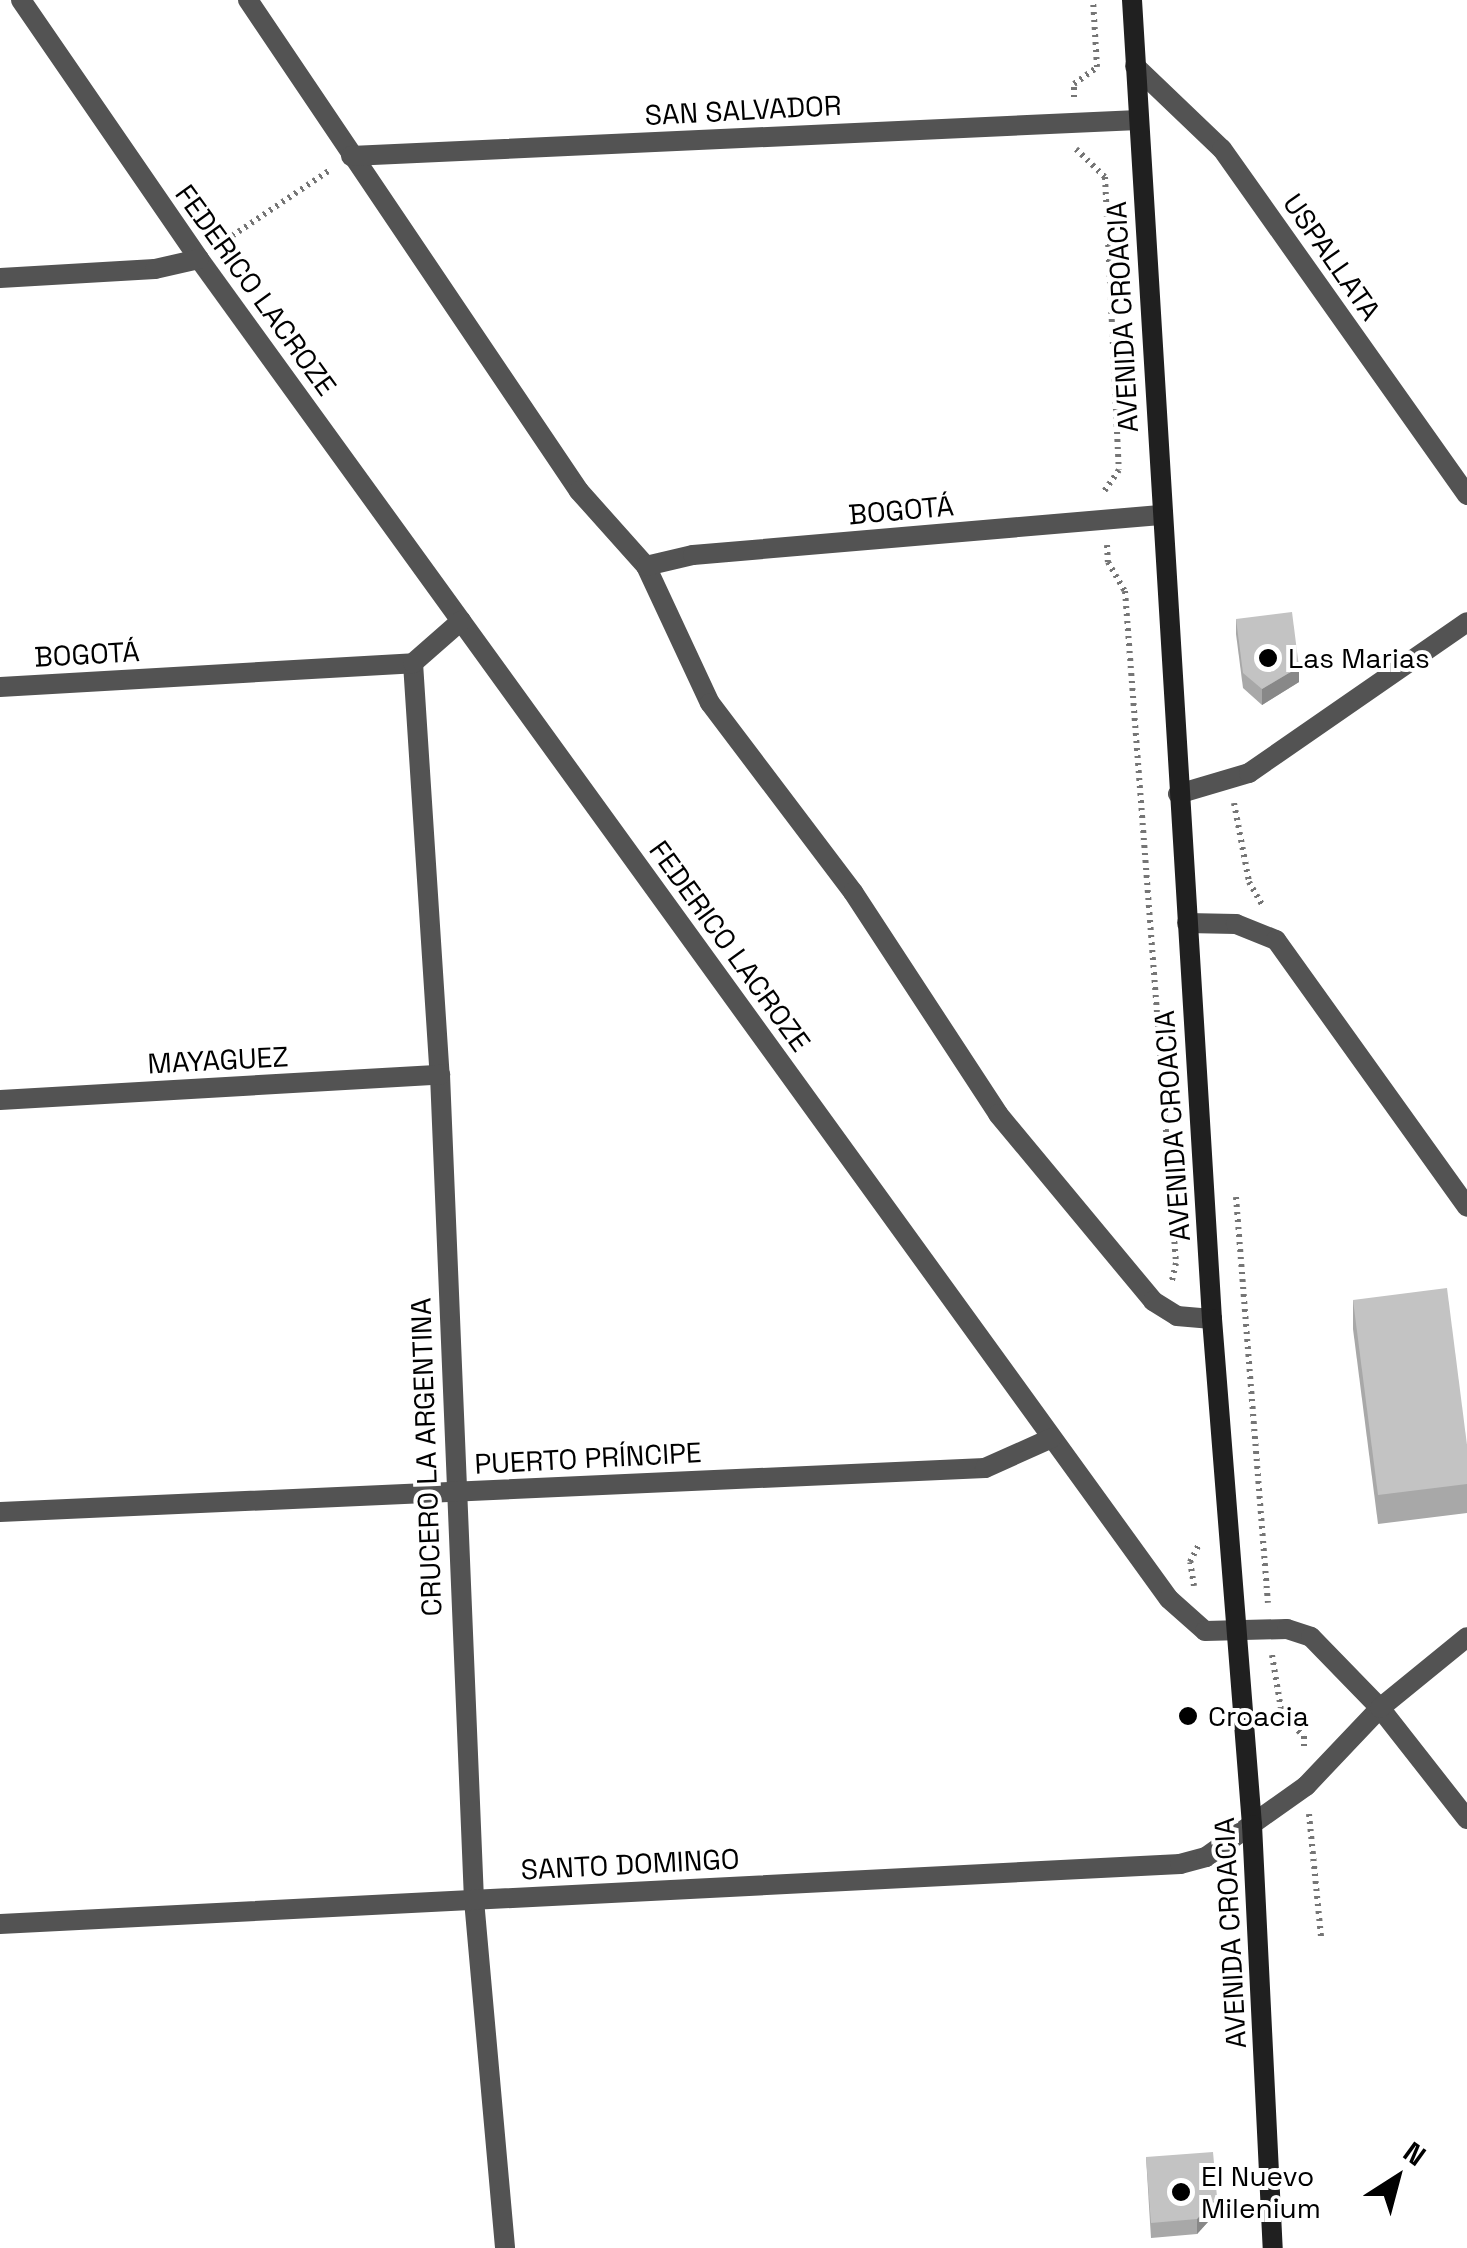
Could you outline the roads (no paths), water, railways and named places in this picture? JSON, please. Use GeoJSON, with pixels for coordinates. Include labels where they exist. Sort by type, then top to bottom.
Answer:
{"type":"FeatureCollection","features":[{"type":"Feature","properties":{"kind":"main road","name":"AVENIDA CROACIA"},"geometry":{"type":"LineString","coordinates":[[1132,0],[1160,516],[1212,1319],[1252,1824],[1273,2248]]}},
{"type":"Feature","properties":{"kind":"street","name":"FEDERICO LACROZE"},"geometry":{"type":"LineString","coordinates":[[21,0],[199,259],[1189,1622],[1239,1635]]}},
{"type":"Feature","properties":{"kind":"street"},"geometry":{"type":"LineString","coordinates":[[248,0],[579,491],[646,566],[710,704],[853,892],[979,1088],[1153,1301],[1177,1316],[1212,1319]]}},
{"type":"Feature","properties":{"kind":"street","name":"USPALLATA"},"geometry":{"type":"LineString","coordinates":[[1135,66],[1222,149],[1467,495]]}},
{"type":"Feature","properties":{"kind":"street","name":"SAN SALVADOR"},"geometry":{"type":"LineString","coordinates":[[350,156],[1138,120]]}},
{"type":"Feature","properties":{"kind":"street"},"geometry":{"type":"LineString","coordinates":[[0,278],[156,269],[199,259]]}},
{"type":"Feature","properties":{"kind":"street","name":"BOGOTÁ"},"geometry":{"type":"LineString","coordinates":[[646,566],[693,555],[1160,516]]}},
{"type":"Feature","properties":{"kind":"street"},"geometry":{"type":"LineString","coordinates":[[413,663],[461,621]]}},
{"type":"Feature","properties":{"kind":"street"},"geometry":{"type":"LineString","coordinates":[[1178,794],[1227,782],[1467,622]]}},
{"type":"Feature","properties":{"kind":"street","name":"BOGOTÁ"},"geometry":{"type":"LineString","coordinates":[[0,687],[413,663]]}},
{"type":"Feature","properties":{"kind":"street","name":"CRUCERO LA ARGENTINA"},"geometry":{"type":"LineString","coordinates":[[413,663],[440,1075],[454,1492],[474,1900],[504,2248]]}},
{"type":"Feature","properties":{"kind":"street"},"geometry":{"type":"LineString","coordinates":[[1186,923],[1252,927],[1276,940],[1467,1207]]}},
{"type":"Feature","properties":{"kind":"street","name":"MAYAGUEZ"},"geometry":{"type":"LineString","coordinates":[[0,1100],[440,1075]]}},
{"type":"Feature","properties":{"kind":"street","name":"PUERTO PRÍNCIPE"},"geometry":{"type":"LineString","coordinates":[[0,1512],[984,1468],[1052,1438]]}},
{"type":"Feature","properties":{"kind":"street"},"geometry":{"type":"LineString","coordinates":[[1239,1635],[1270,1632],[1310,1637],[1380,1708],[1467,1819]]}},
{"type":"Feature","properties":{"kind":"street","name":"SANTO DOMINGO"},"geometry":{"type":"LineString","coordinates":[[0,1924],[1180,1864],[1206,1857],[1306,1786],[1380,1708],[1467,1638]]}},
{"type":"Feature","properties":{"kind":"place","name":"Las Marias"},"geometry":{"type":"Point","coordinates":[1268,658]}},
{"type":"Feature","properties":{"kind":"place","name":"Croacia"},"geometry":{"type":"Point","coordinates":[1188,1716]}},
{"type":"Feature","properties":{"kind":"place","name":"El Nuevo Milenium"},"geometry":{"type":"Point","coordinates":[1181,2192]}}]}
